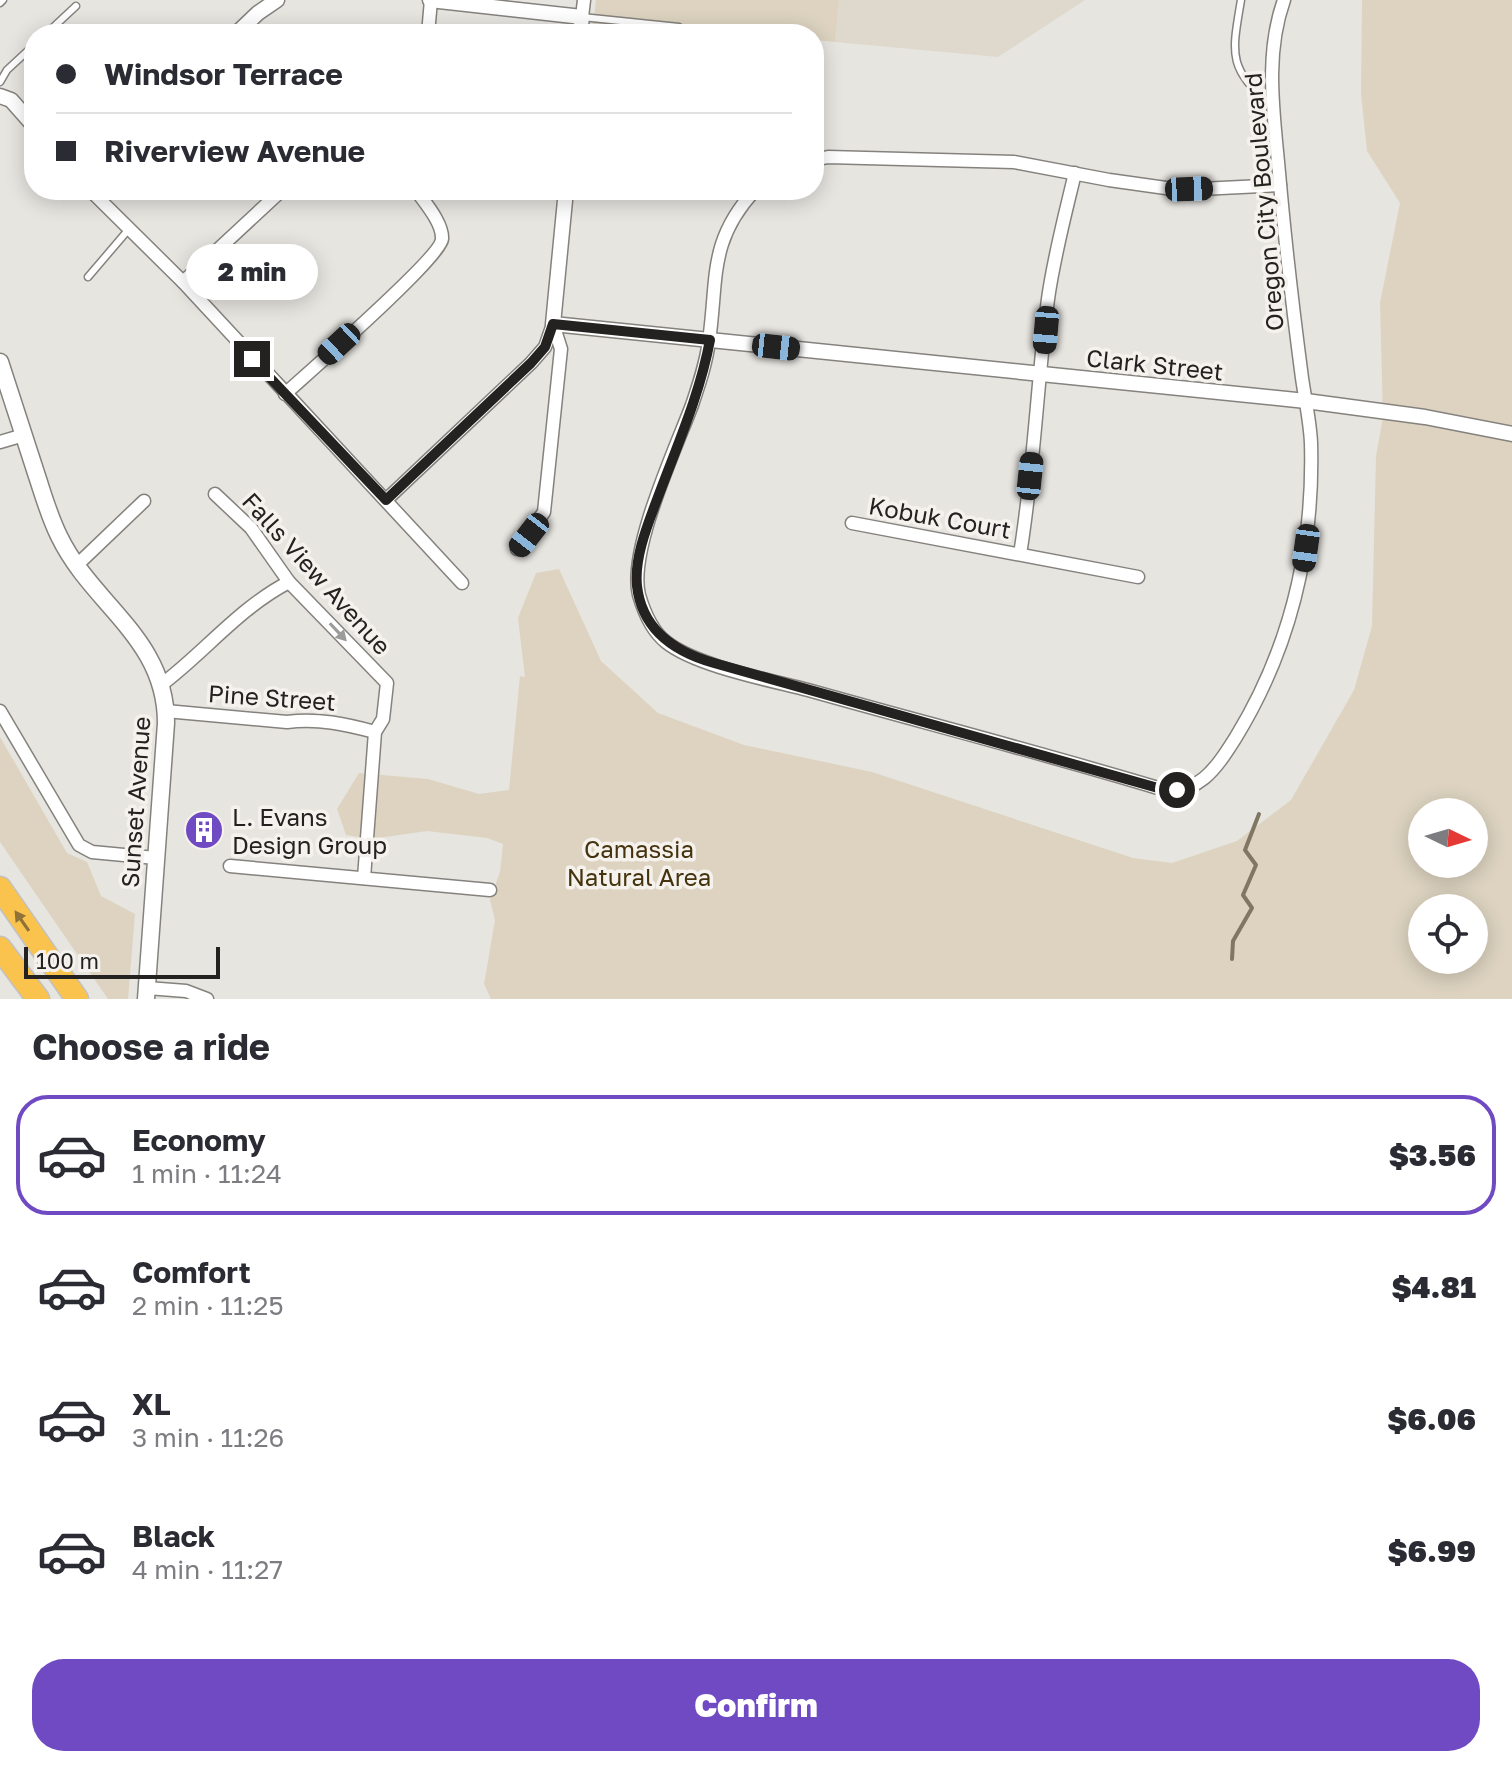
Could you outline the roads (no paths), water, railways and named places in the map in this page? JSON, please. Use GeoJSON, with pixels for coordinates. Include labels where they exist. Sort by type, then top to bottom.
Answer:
{"type":"FeatureCollection","features":[{"type":"Feature","properties":{"kind":"highway"},"geometry":{"type":"LineString","coordinates":[[0,888],[77,999]]}},
{"type":"Feature","properties":{"kind":"highway"},"geometry":{"type":"LineString","coordinates":[[0,948],[38,999]]}},
{"type":"Feature","properties":{"kind":"main road","name":"Sunset Avenue"},"geometry":{"type":"LineString","coordinates":[[0,362],[58,535],[77,565],[132,630],[149,655],[161,685],[166,711],[146,994]]}},
{"type":"Feature","properties":{"kind":"street"},"geometry":{"type":"LineString","coordinates":[[246,24],[277,0]]}},
{"type":"Feature","properties":{"kind":"street"},"geometry":{"type":"LineString","coordinates":[[429,24],[430,0],[582,17]]}},
{"type":"Feature","properties":{"kind":"street"},"geometry":{"type":"LineString","coordinates":[[581,24],[584,0]]}},
{"type":"Feature","properties":{"kind":"street","name":"Oregon City Boulevard"},"geometry":{"type":"LineString","coordinates":[[748,200],[725,230],[717,254],[710,340],[704,371],[645,534],[637,574],[640,598],[648,620],[666,642],[694,658],[1168,791],[1198,784],[1216,768],[1254,707],[1281,649],[1297,595],[1308,532],[1311,442],[1273,107],[1271,60],[1277,18],[1284,0]]}},
{"type":"Feature","properties":{"kind":"street"},"geometry":{"type":"LineString","coordinates":[[0,96],[11,100],[24,115]]}},
{"type":"Feature","properties":{"kind":"street"},"geometry":{"type":"LineString","coordinates":[[824,158],[1014,162],[1180,190],[1280,185]]}},
{"type":"Feature","properties":{"kind":"street"},"geometry":{"type":"LineString","coordinates":[[1020,554],[1048,299],[1056,249],[1075,173]]}},
{"type":"Feature","properties":{"kind":"street"},"geometry":{"type":"LineString","coordinates":[[100,200],[183,282],[462,583]]}},
{"type":"Feature","properties":{"kind":"street"},"geometry":{"type":"LineString","coordinates":[[183,282],[271,200]]}},
{"type":"Feature","properties":{"kind":"street"},"geometry":{"type":"LineString","coordinates":[[285,394],[440,246],[442,236],[422,200]]}},
{"type":"Feature","properties":{"kind":"street"},"geometry":{"type":"LineString","coordinates":[[386,500],[545,347],[553,324],[565,200]]}},
{"type":"Feature","properties":{"kind":"street"},"geometry":{"type":"LineString","coordinates":[[517,549],[544,512],[561,349],[553,324]]}},
{"type":"Feature","properties":{"kind":"street","name":"Clark Street"},"geometry":{"type":"LineString","coordinates":[[553,324],[1306,401],[1425,417],[1512,434]]}},
{"type":"Feature","properties":{"kind":"street"},"geometry":{"type":"LineString","coordinates":[[0,442],[24,435]]}},
{"type":"Feature","properties":{"kind":"street","name":"Falls View Avenue"},"geometry":{"type":"LineString","coordinates":[[215,494],[251,528],[289,582],[387,683],[383,719],[375,732]]}},
{"type":"Feature","properties":{"kind":"street"},"geometry":{"type":"LineString","coordinates":[[77,565],[144,501]]}},
{"type":"Feature","properties":{"kind":"street","name":"Kobuk Court"},"geometry":{"type":"LineString","coordinates":[[852,523],[1138,577]]}},
{"type":"Feature","properties":{"kind":"street"},"geometry":{"type":"LineString","coordinates":[[161,685],[248,608],[289,582]]}},
{"type":"Feature","properties":{"kind":"street"},"geometry":{"type":"LineString","coordinates":[[0,711],[82,848],[92,852],[156,858]]}},
{"type":"Feature","properties":{"kind":"street","name":"Pine Street"},"geometry":{"type":"LineString","coordinates":[[166,711],[287,722],[340,722],[375,732]]}},
{"type":"Feature","properties":{"kind":"street"},"geometry":{"type":"LineString","coordinates":[[364,878],[375,732]]}},
{"type":"Feature","properties":{"kind":"street"},"geometry":{"type":"LineString","coordinates":[[230,866],[490,890]]}},
{"type":"Feature","properties":{"kind":"street"},"geometry":{"type":"LineString","coordinates":[[146,994],[186,991],[207,999]]}},
{"type":"Feature","properties":{"kind":"lane"},"geometry":{"type":"LineString","coordinates":[[1241,0],[1235,61],[1243,78],[1273,107]]}},
{"type":"Feature","properties":{"kind":"lane"},"geometry":{"type":"LineString","coordinates":[[57,24],[76,6]]}},
{"type":"Feature","properties":{"kind":"lane"},"geometry":{"type":"LineString","coordinates":[[582,17],[650,24]]}},
{"type":"Feature","properties":{"kind":"lane"},"geometry":{"type":"LineString","coordinates":[[0,82],[7,70],[24,54]]}},
{"type":"Feature","properties":{"kind":"lane"},"geometry":{"type":"LineString","coordinates":[[88,277],[129,229]]}},
{"type":"Feature","properties":{"kind":"waterway"},"geometry":{"type":"LineString","coordinates":[[1232,959],[1233,941],[1252,908],[1243,895],[1256,865],[1245,850],[1259,814]]}},
{"type":"Feature","properties":{"kind":"place","name":"L. Evans Design Group"},"geometry":{"type":"Point","coordinates":[204,830]}},
{"type":"Feature","properties":{"kind":"park label","name":"Camassia Natural Area"},"geometry":{"type":"Point","coordinates":[639,862]}}]}
